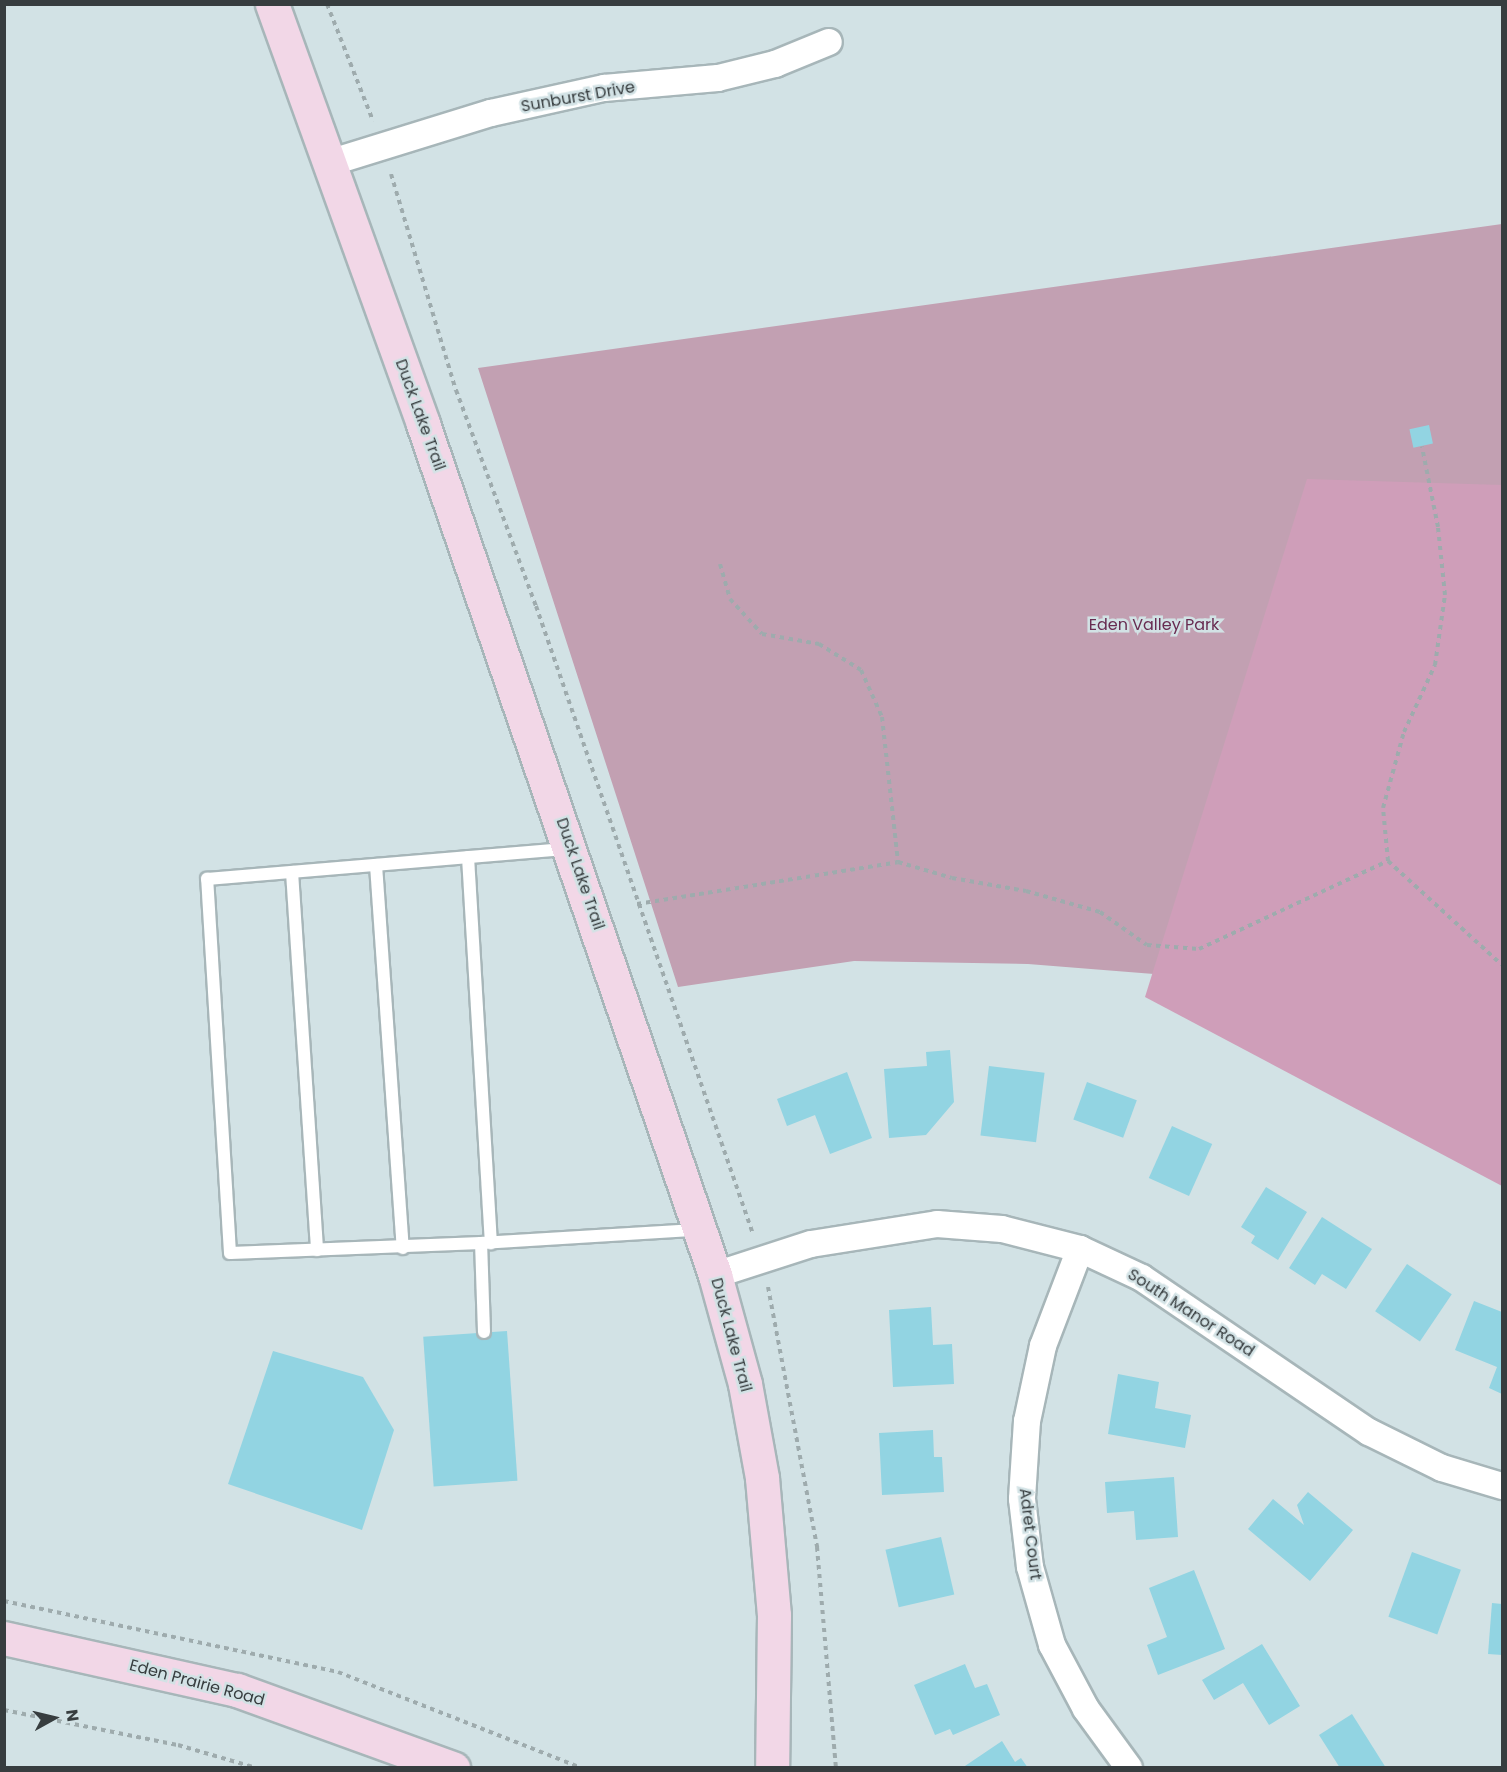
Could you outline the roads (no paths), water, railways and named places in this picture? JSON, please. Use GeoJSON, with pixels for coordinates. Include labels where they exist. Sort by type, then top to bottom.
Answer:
{"type":"FeatureCollection","features":[{"type":"Feature","properties":{"kind":"street","name":"Duck Lake Trail"},"geometry":{"type":"LineString","coordinates":[[272,4],[571,849],[715,1275],[745,1384],[762,1478],[774,1616],[772,1767]]}},
{"type":"Feature","properties":{"kind":"street","name":"Sunburst Drive"},"geometry":{"type":"LineString","coordinates":[[328,164],[491,113],[604,88],[718,78],[775,64],[829,42]]}},
{"type":"Feature","properties":{"kind":"street","name":"South Manor Road"},"geometry":{"type":"LineString","coordinates":[[715,1275],[811,1244],[937,1224],[1002,1229],[1080,1249],[1142,1278],[1369,1432],[1442,1468],[1503,1486]]}},
{"type":"Feature","properties":{"kind":"street","name":"Adret Court"},"geometry":{"type":"LineString","coordinates":[[1080,1249],[1043,1346],[1027,1420],[1022,1499],[1030,1567],[1053,1645],[1086,1709],[1129,1767]]}},
{"type":"Feature","properties":{"kind":"street","name":"Eden Prairie Road"},"geometry":{"type":"LineString","coordinates":[[4,1638],[237,1690],[453,1767]]}},
{"type":"Feature","properties":{"kind":"lane"},"geometry":{"type":"LineString","coordinates":[[571,849],[207,879],[230,1253],[403,1248],[700,1230]]}},
{"type":"Feature","properties":{"kind":"lane"},"geometry":{"type":"LineString","coordinates":[[468,857],[486,1243],[484,1332]]}},
{"type":"Feature","properties":{"kind":"lane"},"geometry":{"type":"LineString","coordinates":[[376,865],[403,1248]]}},
{"type":"Feature","properties":{"kind":"lane"},"geometry":{"type":"LineString","coordinates":[[292,872],[317,1250]]}},
{"type":"Feature","properties":{"kind":"park label","name":"Eden Valley Park"},"geometry":{"type":"Point","coordinates":[1154,625]}}]}
